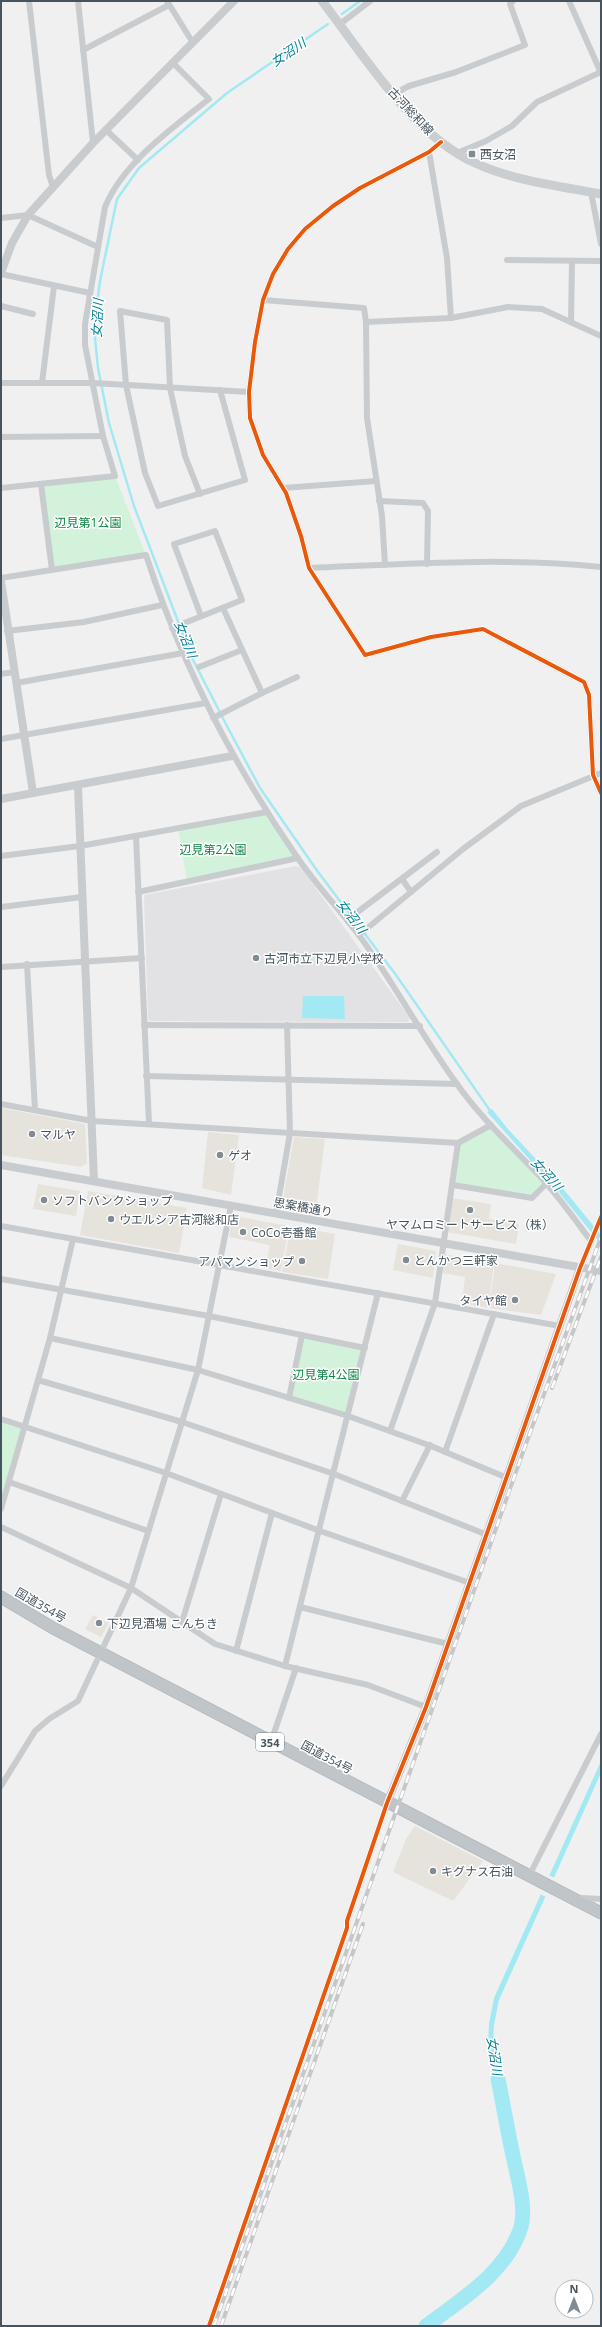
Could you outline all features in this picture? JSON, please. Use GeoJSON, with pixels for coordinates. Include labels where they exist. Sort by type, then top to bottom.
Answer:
{"type":"FeatureCollection","features":[{"type":"Feature","properties":{"kind":"highway","name":"国道354号"},"geometry":{"type":"LineString","coordinates":[[1,1597],[53,1628],[100,1651],[387,1803],[601,1913]]}},
{"type":"Feature","properties":{"kind":"main road","name":"古河総和線"},"geometry":{"type":"LineString","coordinates":[[322,1],[394,94],[417,121],[441,142],[474,163],[510,175],[601,194]]}},
{"type":"Feature","properties":{"kind":"street"},"geometry":{"type":"LineString","coordinates":[[29,1],[49,175],[53,187]]}},
{"type":"Feature","properties":{"kind":"street"},"geometry":{"type":"LineString","coordinates":[[78,1],[93,143]]}},
{"type":"Feature","properties":{"kind":"street"},"geometry":{"type":"LineString","coordinates":[[90,293],[1,274],[12,243],[28,215],[93,143],[234,1]]}},
{"type":"Feature","properties":{"kind":"street"},"geometry":{"type":"LineString","coordinates":[[340,24],[370,1]]}},
{"type":"Feature","properties":{"kind":"street"},"geometry":{"type":"LineString","coordinates":[[394,94],[409,86],[456,72],[525,45],[510,4],[513,1]]}},
{"type":"Feature","properties":{"kind":"street"},"geometry":{"type":"LineString","coordinates":[[457,153],[486,141],[512,126],[537,102],[601,73],[569,1]]}},
{"type":"Feature","properties":{"kind":"street"},"geometry":{"type":"LineString","coordinates":[[83,50],[168,3],[193,43]]}},
{"type":"Feature","properties":{"kind":"street"},"geometry":{"type":"LineString","coordinates":[[1,488],[115,476],[104,436],[85,345],[85,324],[105,206],[112,190],[121,176],[138,160],[180,122],[209,99],[173,63]]}},
{"type":"Feature","properties":{"kind":"street"},"geometry":{"type":"LineString","coordinates":[[106,130],[138,160]]}},
{"type":"Feature","properties":{"kind":"street"},"geometry":{"type":"LineString","coordinates":[[441,142],[429,152],[360,188],[333,206],[305,229],[288,250],[273,274],[263,300],[249,392],[250,418],[263,455],[283,488],[301,536],[309,568],[365,655],[431,637],[483,630],[584,682],[589,695],[593,775],[601,793]]}},
{"type":"Feature","properties":{"kind":"street"},"geometry":{"type":"LineString","coordinates":[[429,152],[447,258],[451,318]]}},
{"type":"Feature","properties":{"kind":"street"},"geometry":{"type":"LineString","coordinates":[[591,192],[601,244]]}},
{"type":"Feature","properties":{"kind":"street"},"geometry":{"type":"LineString","coordinates":[[1,218],[28,215],[98,247]]}},
{"type":"Feature","properties":{"kind":"street"},"geometry":{"type":"LineString","coordinates":[[507,260],[601,261]]}},
{"type":"Feature","properties":{"kind":"street"},"geometry":{"type":"LineString","coordinates":[[571,322],[572,261]]}},
{"type":"Feature","properties":{"kind":"street"},"geometry":{"type":"LineString","coordinates":[[42,383],[54,286]]}},
{"type":"Feature","properties":{"kind":"street"},"geometry":{"type":"LineString","coordinates":[[263,300],[364,308],[366,322],[367,418],[379,501],[385,565]]}},
{"type":"Feature","properties":{"kind":"street"},"geometry":{"type":"LineString","coordinates":[[1,306],[33,314]]}},
{"type":"Feature","properties":{"kind":"street"},"geometry":{"type":"LineString","coordinates":[[366,322],[451,318],[508,307],[542,309],[601,336]]}},
{"type":"Feature","properties":{"kind":"street"},"geometry":{"type":"LineString","coordinates":[[200,494],[185,456],[170,388],[167,320],[120,311],[126,385],[145,473],[158,506],[200,494],[246,480],[220,390]]}},
{"type":"Feature","properties":{"kind":"street"},"geometry":{"type":"LineString","coordinates":[[1,383],[126,385],[249,392]]}},
{"type":"Feature","properties":{"kind":"street"},"geometry":{"type":"LineString","coordinates":[[1,437],[104,436]]}},
{"type":"Feature","properties":{"kind":"street"},"geometry":{"type":"LineString","coordinates":[[283,488],[376,481]]}},
{"type":"Feature","properties":{"kind":"street"},"geometry":{"type":"LineString","coordinates":[[41,484],[52,570]]}},
{"type":"Feature","properties":{"kind":"street"},"geometry":{"type":"LineString","coordinates":[[379,501],[423,503],[428,511],[427,564]]}},
{"type":"Feature","properties":{"kind":"street"},"geometry":{"type":"LineString","coordinates":[[172,628],[242,600],[215,531],[174,544],[201,616]]}},
{"type":"Feature","properties":{"kind":"street"},"geometry":{"type":"LineString","coordinates":[[1,578],[146,555],[162,605],[213,718],[232,756],[267,812],[298,858],[359,935],[457,1084],[491,1125],[546,1184],[592,1238]]}},
{"type":"Feature","properties":{"kind":"street"},"geometry":{"type":"LineString","coordinates":[[309,568],[427,564],[558,563],[601,567]]}},
{"type":"Feature","properties":{"kind":"street"},"geometry":{"type":"LineString","coordinates":[[1,581],[2,603],[33,793]]}},
{"type":"Feature","properties":{"kind":"street"},"geometry":{"type":"LineString","coordinates":[[7,631],[84,622],[162,605]]}},
{"type":"Feature","properties":{"kind":"street"},"geometry":{"type":"LineString","coordinates":[[223,608],[262,693]]}},
{"type":"Feature","properties":{"kind":"street"},"geometry":{"type":"LineString","coordinates":[[199,667],[242,650]]}},
{"type":"Feature","properties":{"kind":"street"},"geometry":{"type":"LineString","coordinates":[[16,683],[184,653]]}},
{"type":"Feature","properties":{"kind":"street"},"geometry":{"type":"LineString","coordinates":[[1,674],[14,672]]}},
{"type":"Feature","properties":{"kind":"street"},"geometry":{"type":"LineString","coordinates":[[213,718],[297,677]]}},
{"type":"Feature","properties":{"kind":"street"},"geometry":{"type":"LineString","coordinates":[[1,739],[206,703]]}},
{"type":"Feature","properties":{"kind":"street"},"geometry":{"type":"LineString","coordinates":[[1,799],[78,786],[232,756]]}},
{"type":"Feature","properties":{"kind":"street"},"geometry":{"type":"LineString","coordinates":[[359,935],[463,849],[521,806],[593,775],[601,773]]}},
{"type":"Feature","properties":{"kind":"street"},"geometry":{"type":"LineString","coordinates":[[78,786],[94,1181]]}},
{"type":"Feature","properties":{"kind":"street"},"geometry":{"type":"LineString","coordinates":[[1,856],[80,846],[267,812]]}},
{"type":"Feature","properties":{"kind":"street"},"geometry":{"type":"LineString","coordinates":[[136,836],[149,1124]]}},
{"type":"Feature","properties":{"kind":"street"},"geometry":{"type":"LineString","coordinates":[[347,920],[437,852]]}},
{"type":"Feature","properties":{"kind":"street"},"geometry":{"type":"LineString","coordinates":[[138,892],[298,858]]}},
{"type":"Feature","properties":{"kind":"street"},"geometry":{"type":"LineString","coordinates":[[402,879],[411,892]]}},
{"type":"Feature","properties":{"kind":"street"},"geometry":{"type":"LineString","coordinates":[[1,907],[82,897]]}},
{"type":"Feature","properties":{"kind":"street"},"geometry":{"type":"LineString","coordinates":[[1,967],[27,964],[142,958]]}},
{"type":"Feature","properties":{"kind":"street"},"geometry":{"type":"LineString","coordinates":[[27,964],[35,1110]]}},
{"type":"Feature","properties":{"kind":"street"},"geometry":{"type":"LineString","coordinates":[[144,1025],[420,1026]]}},
{"type":"Feature","properties":{"kind":"street"},"geometry":{"type":"LineString","coordinates":[[276,1214],[290,1134],[287,1025]]}},
{"type":"Feature","properties":{"kind":"street"},"geometry":{"type":"LineString","coordinates":[[146,1076],[457,1084]]}},
{"type":"Feature","properties":{"kind":"street"},"geometry":{"type":"LineString","coordinates":[[1,1104],[92,1121],[458,1143],[491,1125]]}},
{"type":"Feature","properties":{"kind":"street"},"geometry":{"type":"LineString","coordinates":[[390,1431],[435,1303],[458,1143]]}},
{"type":"Feature","properties":{"kind":"street","name":"思案橋通り"},"geometry":{"type":"LineString","coordinates":[[1,1165],[601,1271]]}},
{"type":"Feature","properties":{"kind":"street"},"geometry":{"type":"LineString","coordinates":[[453,1185],[532,1198],[546,1184]]}},
{"type":"Feature","properties":{"kind":"street"},"geometry":{"type":"LineString","coordinates":[[1,1786],[35,1731],[49,1719],[78,1701],[130,1588],[198,1370],[220,1265],[230,1206]]}},
{"type":"Feature","properties":{"kind":"street"},"geometry":{"type":"LineString","coordinates":[[209,2326],[347,1928],[347,1921],[387,1803],[426,1707],[470,1583],[485,1534],[580,1268],[601,1217]]}},
{"type":"Feature","properties":{"kind":"street"},"geometry":{"type":"LineString","coordinates":[[1,1226],[560,1326]]}},
{"type":"Feature","properties":{"kind":"street"},"geometry":{"type":"LineString","coordinates":[[2,1505],[50,1338],[73,1239]]}},
{"type":"Feature","properties":{"kind":"street"},"geometry":{"type":"LineString","coordinates":[[1,1279],[209,1316],[365,1348]]}},
{"type":"Feature","properties":{"kind":"street"},"geometry":{"type":"LineString","coordinates":[[285,1666],[320,1531],[378,1293]]}},
{"type":"Feature","properties":{"kind":"street"},"geometry":{"type":"LineString","coordinates":[[446,1452],[494,1314]]}},
{"type":"Feature","properties":{"kind":"street"},"geometry":{"type":"LineString","coordinates":[[289,1398],[302,1335]]}},
{"type":"Feature","properties":{"kind":"street"},"geometry":{"type":"LineString","coordinates":[[50,1338],[198,1370],[348,1416],[430,1445],[506,1477]]}},
{"type":"Feature","properties":{"kind":"street"},"geometry":{"type":"LineString","coordinates":[[38,1380],[182,1422],[334,1474],[485,1534]]}},
{"type":"Feature","properties":{"kind":"street"},"geometry":{"type":"LineString","coordinates":[[1,1419],[166,1473],[320,1531],[470,1583]]}},
{"type":"Feature","properties":{"kind":"street"},"geometry":{"type":"LineString","coordinates":[[402,1501],[430,1445]]}},
{"type":"Feature","properties":{"kind":"street"},"geometry":{"type":"LineString","coordinates":[[9,1482],[148,1531]]}},
{"type":"Feature","properties":{"kind":"street"},"geometry":{"type":"LineString","coordinates":[[182,1622],[221,1494]]}},
{"type":"Feature","properties":{"kind":"street"},"geometry":{"type":"LineString","coordinates":[[236,1651],[272,1513]]}},
{"type":"Feature","properties":{"kind":"street"},"geometry":{"type":"LineString","coordinates":[[1,1527],[130,1588],[215,1644],[285,1666],[368,1685],[426,1707]]}},
{"type":"Feature","properties":{"kind":"street"},"geometry":{"type":"LineString","coordinates":[[300,1607],[448,1644]]}},
{"type":"Feature","properties":{"kind":"street"},"geometry":{"type":"LineString","coordinates":[[271,1742],[296,1668]]}},
{"type":"Feature","properties":{"kind":"street"},"geometry":{"type":"LineString","coordinates":[[529,1876],[601,1734]]}},
{"type":"Feature","properties":{"kind":"street"},"geometry":{"type":"LineString","coordinates":[[577,1901],[582,1898],[601,1899]]}},
{"type":"Feature","properties":{"kind":"shaded area","name":"古河市立下辺見小学校"},"geometry":{"type":"Polygon","coordinates":[[[296,866],[301,868],[410,1018],[408,1022],[150,1021],[148,1019],[144,895],[296,866]]]}},
{"type":"Feature","properties":{"kind":"shaded area"},"geometry":{"type":"Polygon","coordinates":[[[1,1108],[85,1124],[87,1163],[81,1167],[1,1155],[1,1108]]]}},
{"type":"Feature","properties":{"kind":"shaded area"},"geometry":{"type":"Polygon","coordinates":[[[208,1132],[239,1135],[231,1195],[202,1188],[208,1132]]]}},
{"type":"Feature","properties":{"kind":"shaded area"},"geometry":{"type":"Polygon","coordinates":[[[294,1137],[325,1139],[316,1210],[282,1204],[294,1137]]]}},
{"type":"Feature","properties":{"kind":"shaded area"},"geometry":{"type":"Polygon","coordinates":[[[38,1184],[80,1191],[76,1216],[33,1209],[38,1184]]]}},
{"type":"Feature","properties":{"kind":"shaded area"},"geometry":{"type":"Polygon","coordinates":[[[88,1191],[187,1208],[179,1253],[80,1235],[88,1191]]]}},
{"type":"Feature","properties":{"kind":"shaded area"},"geometry":{"type":"Polygon","coordinates":[[[452,1198],[491,1204],[489,1219],[519,1224],[516,1244],[447,1232],[452,1198]]]}},
{"type":"Feature","properties":{"kind":"shaded area"},"geometry":{"type":"Polygon","coordinates":[[[239,1217],[289,1226],[281,1271],[265,1268],[270,1245],[229,1237],[232,1221],[239,1217]]]}},
{"type":"Feature","properties":{"kind":"shaded area"},"geometry":{"type":"Polygon","coordinates":[[[291,1226],[335,1234],[328,1279],[282,1272],[291,1226]]]}},
{"type":"Feature","properties":{"kind":"shaded area"},"geometry":{"type":"Polygon","coordinates":[[[398,1244],[436,1251],[433,1278],[393,1270],[398,1244]]]}},
{"type":"Feature","properties":{"kind":"shaded area"},"geometry":{"type":"Polygon","coordinates":[[[444,1254],[467,1258],[466,1269],[468,1258],[494,1263],[488,1308],[462,1303],[465,1277],[442,1273],[444,1254]]]}},
{"type":"Feature","properties":{"kind":"shaded area"},"geometry":{"type":"Polygon","coordinates":[[[495,1263],[556,1274],[541,1315],[489,1308],[495,1263]]]}},
{"type":"Feature","properties":{"kind":"shaded area"},"geometry":{"type":"Polygon","coordinates":[[[93,1615],[109,1623],[101,1637],[85,1629],[93,1615]]]}},
{"type":"Feature","properties":{"kind":"shaded area"},"geometry":{"type":"Polygon","coordinates":[[[415,1826],[483,1861],[453,1901],[393,1872],[406,1839],[415,1826]]]}},
{"type":"Feature","properties":{"kind":"green space","name":"辺見第1公園"},"geometry":{"type":"Polygon","coordinates":[[[115,476],[146,555],[52,570],[41,484],[115,476]]]}},
{"type":"Feature","properties":{"kind":"green space","name":"辺見第2公園"},"geometry":{"type":"Polygon","coordinates":[[[267,812],[298,858],[187,882],[178,828],[267,812]]]}},
{"type":"Feature","properties":{"kind":"green space"},"geometry":{"type":"Polygon","coordinates":[[[491,1125],[546,1184],[532,1198],[453,1185],[458,1143],[491,1125]]]}},
{"type":"Feature","properties":{"kind":"green space","name":"辺見第4公園"},"geometry":{"type":"Polygon","coordinates":[[[302,1335],[365,1348],[348,1416],[289,1398],[302,1335]]]}},
{"type":"Feature","properties":{"kind":"green space"},"geometry":{"type":"Polygon","coordinates":[[[1,1419],[24,1427],[1,1503],[1,1419]]]}},
{"type":"Feature","properties":{"kind":"water"},"geometry":{"type":"Polygon","coordinates":[[[303,996],[344,996],[345,1019],[302,1018],[303,996]]]}},
{"type":"Feature","properties":{"kind":"water"},"geometry":{"type":"Polygon","coordinates":[[[492,1109],[508,1129],[561,1186],[601,1235],[601,1244],[557,1190],[487,1112],[492,1109]]]}},
{"type":"Feature","properties":{"kind":"water"},"geometry":{"type":"Polygon","coordinates":[[[601,1761],[601,1773],[499,2000],[494,2025],[493,2043],[505,2098],[499,2099],[488,2044],[489,2024],[494,1998],[601,1761]]]}},
{"type":"Feature","properties":{"kind":"pier"},"geometry":{"type":"Polygon","coordinates":[[[546,1874],[555,1878],[546,1897],[538,1893],[546,1874]]]}},
{"type":"Feature","properties":{"kind":"waterway","name":"女沼川"},"geometry":{"type":"LineString","coordinates":[[342,14],[360,1]]}},
{"type":"Feature","properties":{"kind":"waterway","name":"女沼川"},"geometry":{"type":"LineString","coordinates":[[328,24],[227,93],[139,168],[117,199],[100,281],[94,328],[98,368],[109,423],[134,506],[192,658],[228,728],[260,788],[318,872],[396,975],[491,1112]]}},
{"type":"Feature","properties":{"kind":"waterway","name":"女沼川"},"geometry":{"type":"LineString","coordinates":[[426,2326],[468,2295],[494,2271],[505,2258],[521,2227],[523,2209],[522,2199],[498,2079]]}},
{"type":"Feature","properties":{"kind":"railway"},"geometry":{"type":"LineString","coordinates":[[214,2326],[522,1455],[601,1237]]}},
{"type":"Feature","properties":{"kind":"railway"},"geometry":{"type":"LineString","coordinates":[[552,1388],[601,1257]]}},
{"type":"Feature","properties":{"kind":"railway"},"geometry":{"type":"LineString","coordinates":[[221,2326],[363,1924]]}},
{"type":"Feature","properties":{"kind":"cycle path"},"geometry":{"type":"LineString","coordinates":[[441,142],[429,152],[360,188],[333,206],[305,229],[288,249],[273,274],[263,300],[255,342],[249,392],[250,418],[263,455],[286,493],[301,536],[309,568],[365,655],[431,637],[483,629],[584,682],[589,695],[593,775],[601,793]]}},
{"type":"Feature","properties":{"kind":"cycle path"},"geometry":{"type":"LineString","coordinates":[[209,2326],[347,1928],[347,1921],[387,1803],[426,1707],[580,1268],[601,1217]]}},
{"type":"Feature","properties":{"kind":"place","name":"西女沼"},"geometry":{"type":"Point","coordinates":[472,154]}},
{"type":"Feature","properties":{"kind":"place","name":"古河市立下辺見小学校"},"geometry":{"type":"Point","coordinates":[256,958]}},
{"type":"Feature","properties":{"kind":"place","name":"マルヤ"},"geometry":{"type":"Point","coordinates":[32,1134]}},
{"type":"Feature","properties":{"kind":"place","name":"ゲオ"},"geometry":{"type":"Point","coordinates":[220,1155]}},
{"type":"Feature","properties":{"kind":"place","name":"ソフトバンクショップ"},"geometry":{"type":"Point","coordinates":[44,1200]}},
{"type":"Feature","properties":{"kind":"place","name":"ヤマムロミートサービス（株）"},"geometry":{"type":"Point","coordinates":[470,1210]}},
{"type":"Feature","properties":{"kind":"place","name":"ウエルシア古河総和店"},"geometry":{"type":"Point","coordinates":[111,1219]}},
{"type":"Feature","properties":{"kind":"place","name":"CoCo壱番館"},"geometry":{"type":"Point","coordinates":[243,1232]}},
{"type":"Feature","properties":{"kind":"place","name":"とんかつ三軒家"},"geometry":{"type":"Point","coordinates":[406,1260]}},
{"type":"Feature","properties":{"kind":"place","name":"アパマンショップ"},"geometry":{"type":"Point","coordinates":[302,1261]}},
{"type":"Feature","properties":{"kind":"place","name":"タイヤ館"},"geometry":{"type":"Point","coordinates":[515,1300]}},
{"type":"Feature","properties":{"kind":"place","name":"下辺見酒場 こんちき"},"geometry":{"type":"Point","coordinates":[99,1623]}},
{"type":"Feature","properties":{"kind":"place","name":"キグナス石油"},"geometry":{"type":"Point","coordinates":[433,1871]}}]}
